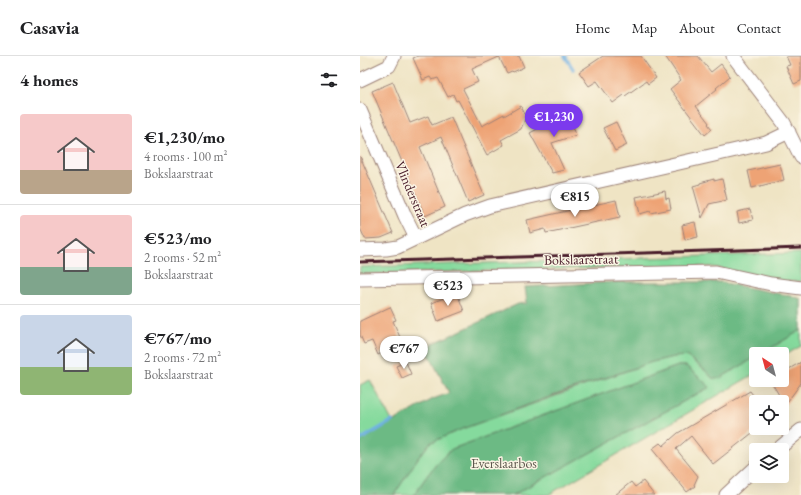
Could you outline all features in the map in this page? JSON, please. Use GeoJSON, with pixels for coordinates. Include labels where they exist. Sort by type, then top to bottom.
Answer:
{"type":"FeatureCollection","features":[{"type":"Feature","properties":{"kind":"street"},"geometry":{"type":"LineString","coordinates":[[360,80],[389,66],[394,56]]}},
{"type":"Feature","properties":{"kind":"street"},"geometry":{"type":"LineString","coordinates":[[733,56],[784,123],[801,157]]}},
{"type":"Feature","properties":{"kind":"street","name":"Vlinderstraat"},"geometry":{"type":"LineString","coordinates":[[360,110],[405,216],[416,238],[396,248],[360,250]]}},
{"type":"Feature","properties":{"kind":"street"},"geometry":{"type":"LineString","coordinates":[[416,238],[465,215],[490,206],[766,143],[789,132]]}},
{"type":"Feature","properties":{"kind":"street","name":"Bokslaarstraat"},"geometry":{"type":"LineString","coordinates":[[360,279],[716,272],[771,284],[801,288]]}},
{"type":"Feature","properties":{"kind":"street"},"geometry":{"type":"LineString","coordinates":[[785,443],[801,430]]}},
{"type":"Feature","properties":{"kind":"street"},"geometry":{"type":"LineString","coordinates":[[726,495],[749,474]]}},
{"type":"Feature","properties":{"kind":"green space"},"geometry":{"type":"Polygon","coordinates":[[[801,253],[801,281],[786,282],[713,267],[679,266],[360,274],[360,267],[801,253]]]}},
{"type":"Feature","properties":{"kind":"green space"},"geometry":{"type":"Polygon","coordinates":[[[614,282],[720,282],[801,299],[801,330],[773,347],[749,347],[749,361],[717,379],[712,378],[707,372],[687,356],[673,357],[652,362],[558,394],[462,429],[430,443],[418,458],[394,495],[360,495],[360,440],[433,399],[449,393],[426,349],[434,343],[518,304],[527,303],[525,287],[614,282]]]}},
{"type":"Feature","properties":{"kind":"green space"},"geometry":{"type":"Polygon","coordinates":[[[801,330],[801,346],[789,353],[789,347],[773,347],[801,330]]]}},
{"type":"Feature","properties":{"kind":"green space"},"geometry":{"type":"Polygon","coordinates":[[[686,356],[707,372],[712,378],[722,377],[749,361],[749,377],[548,495],[513,495],[710,387],[686,366],[678,366],[452,449],[436,465],[414,495],[394,495],[418,458],[430,443],[462,429],[652,362],[673,357],[686,356]]]}},
{"type":"Feature","properties":{"kind":"green space","name":"Everslaarbos"},"geometry":{"type":"Polygon","coordinates":[[[678,366],[686,366],[710,387],[513,495],[414,495],[436,465],[452,449],[678,366]]]}},
{"type":"Feature","properties":{"kind":"green space"},"geometry":{"type":"Polygon","coordinates":[[[370,380],[392,421],[360,440],[360,385],[370,380]]]}},
{"type":"Feature","properties":{"kind":"building"},"geometry":{"type":"Polygon","coordinates":[[[418,56],[519,56],[524,67],[513,72],[507,73],[499,57],[472,69],[478,82],[463,89],[482,126],[521,106],[526,117],[521,129],[501,140],[504,145],[487,155],[458,100],[456,101],[453,94],[448,97],[438,78],[432,80],[430,77],[423,80],[413,58],[418,56]]]}},
{"type":"Feature","properties":{"kind":"building"},"geometry":{"type":"Polygon","coordinates":[[[603,56],[641,56],[656,78],[648,84],[646,81],[613,103],[597,81],[589,86],[579,72],[603,56]]]}},
{"type":"Feature","properties":{"kind":"building"},"geometry":{"type":"Polygon","coordinates":[[[665,56],[698,56],[711,72],[721,64],[730,76],[696,106],[712,129],[705,135],[670,89],[681,80],[665,56]]]}},
{"type":"Feature","properties":{"kind":"building"},"geometry":{"type":"Polygon","coordinates":[[[786,56],[801,56],[801,81],[794,84],[786,66],[790,65],[786,56]]]}},
{"type":"Feature","properties":{"kind":"building"},"geometry":{"type":"Polygon","coordinates":[[[393,82],[410,123],[428,116],[432,125],[451,117],[484,195],[468,202],[441,137],[420,147],[445,207],[425,216],[372,91],[393,82]]]}},
{"type":"Feature","properties":{"kind":"building"},"geometry":{"type":"Polygon","coordinates":[[[572,110],[576,125],[573,126],[576,135],[552,143],[564,170],[552,173],[530,133],[549,123],[549,121],[555,118],[554,115],[572,110]]]}},
{"type":"Feature","properties":{"kind":"building"},"geometry":{"type":"Polygon","coordinates":[[[616,122],[627,145],[615,151],[603,128],[616,122]]]}},
{"type":"Feature","properties":{"kind":"building"},"geometry":{"type":"Polygon","coordinates":[[[360,156],[393,233],[381,238],[365,239],[360,228],[360,156]]]}},
{"type":"Feature","properties":{"kind":"building"},"geometry":{"type":"Polygon","coordinates":[[[780,164],[784,180],[752,188],[748,171],[780,164]]]}},
{"type":"Feature","properties":{"kind":"building"},"geometry":{"type":"Polygon","coordinates":[[[714,179],[714,181],[722,179],[727,200],[709,204],[702,218],[693,186],[714,179]]]}},
{"type":"Feature","properties":{"kind":"building"},"geometry":{"type":"Polygon","coordinates":[[[665,191],[666,199],[669,198],[671,209],[651,213],[650,211],[640,214],[636,197],[665,191]]]}},
{"type":"Feature","properties":{"kind":"building"},"geometry":{"type":"Polygon","coordinates":[[[616,200],[620,217],[546,233],[545,229],[530,233],[527,220],[616,200]]]}},
{"type":"Feature","properties":{"kind":"building"},"geometry":{"type":"Polygon","coordinates":[[[750,209],[753,220],[739,223],[737,212],[750,209]]]}},
{"type":"Feature","properties":{"kind":"building"},"geometry":{"type":"Polygon","coordinates":[[[695,222],[698,237],[685,240],[682,225],[695,222]]]}},
{"type":"Feature","properties":{"kind":"building"},"geometry":{"type":"Polygon","coordinates":[[[457,293],[464,311],[438,321],[431,303],[457,293]]]}},
{"type":"Feature","properties":{"kind":"building"},"geometry":{"type":"Polygon","coordinates":[[[390,307],[396,320],[393,321],[402,342],[378,355],[372,341],[364,344],[360,335],[360,321],[390,307]]]}},
{"type":"Feature","properties":{"kind":"building"},"geometry":{"type":"Polygon","coordinates":[[[406,362],[411,374],[402,378],[396,366],[406,362]]]}},
{"type":"Feature","properties":{"kind":"building"},"geometry":{"type":"Polygon","coordinates":[[[801,362],[801,383],[789,400],[789,395],[779,395],[774,387],[789,387],[789,369],[801,362]]]}},
{"type":"Feature","properties":{"kind":"building"},"geometry":{"type":"Polygon","coordinates":[[[750,391],[753,395],[749,395],[750,435],[713,464],[691,436],[676,449],[698,476],[694,485],[695,486],[687,492],[652,449],[660,443],[663,446],[678,433],[750,391]]]}},
{"type":"Feature","properties":{"kind":"building"},"geometry":{"type":"Polygon","coordinates":[[[643,481],[654,495],[615,495],[631,482],[635,487],[643,481]]]}},
{"type":"Feature","properties":{"kind":"waterway"},"geometry":{"type":"LineString","coordinates":[[565,56],[573,69]]}},
{"type":"Feature","properties":{"kind":"waterway"},"geometry":{"type":"LineString","coordinates":[[360,440],[392,421]]}},
{"type":"Feature","properties":{"kind":"railway"},"geometry":{"type":"LineString","coordinates":[[360,262],[801,248]]}}]}
